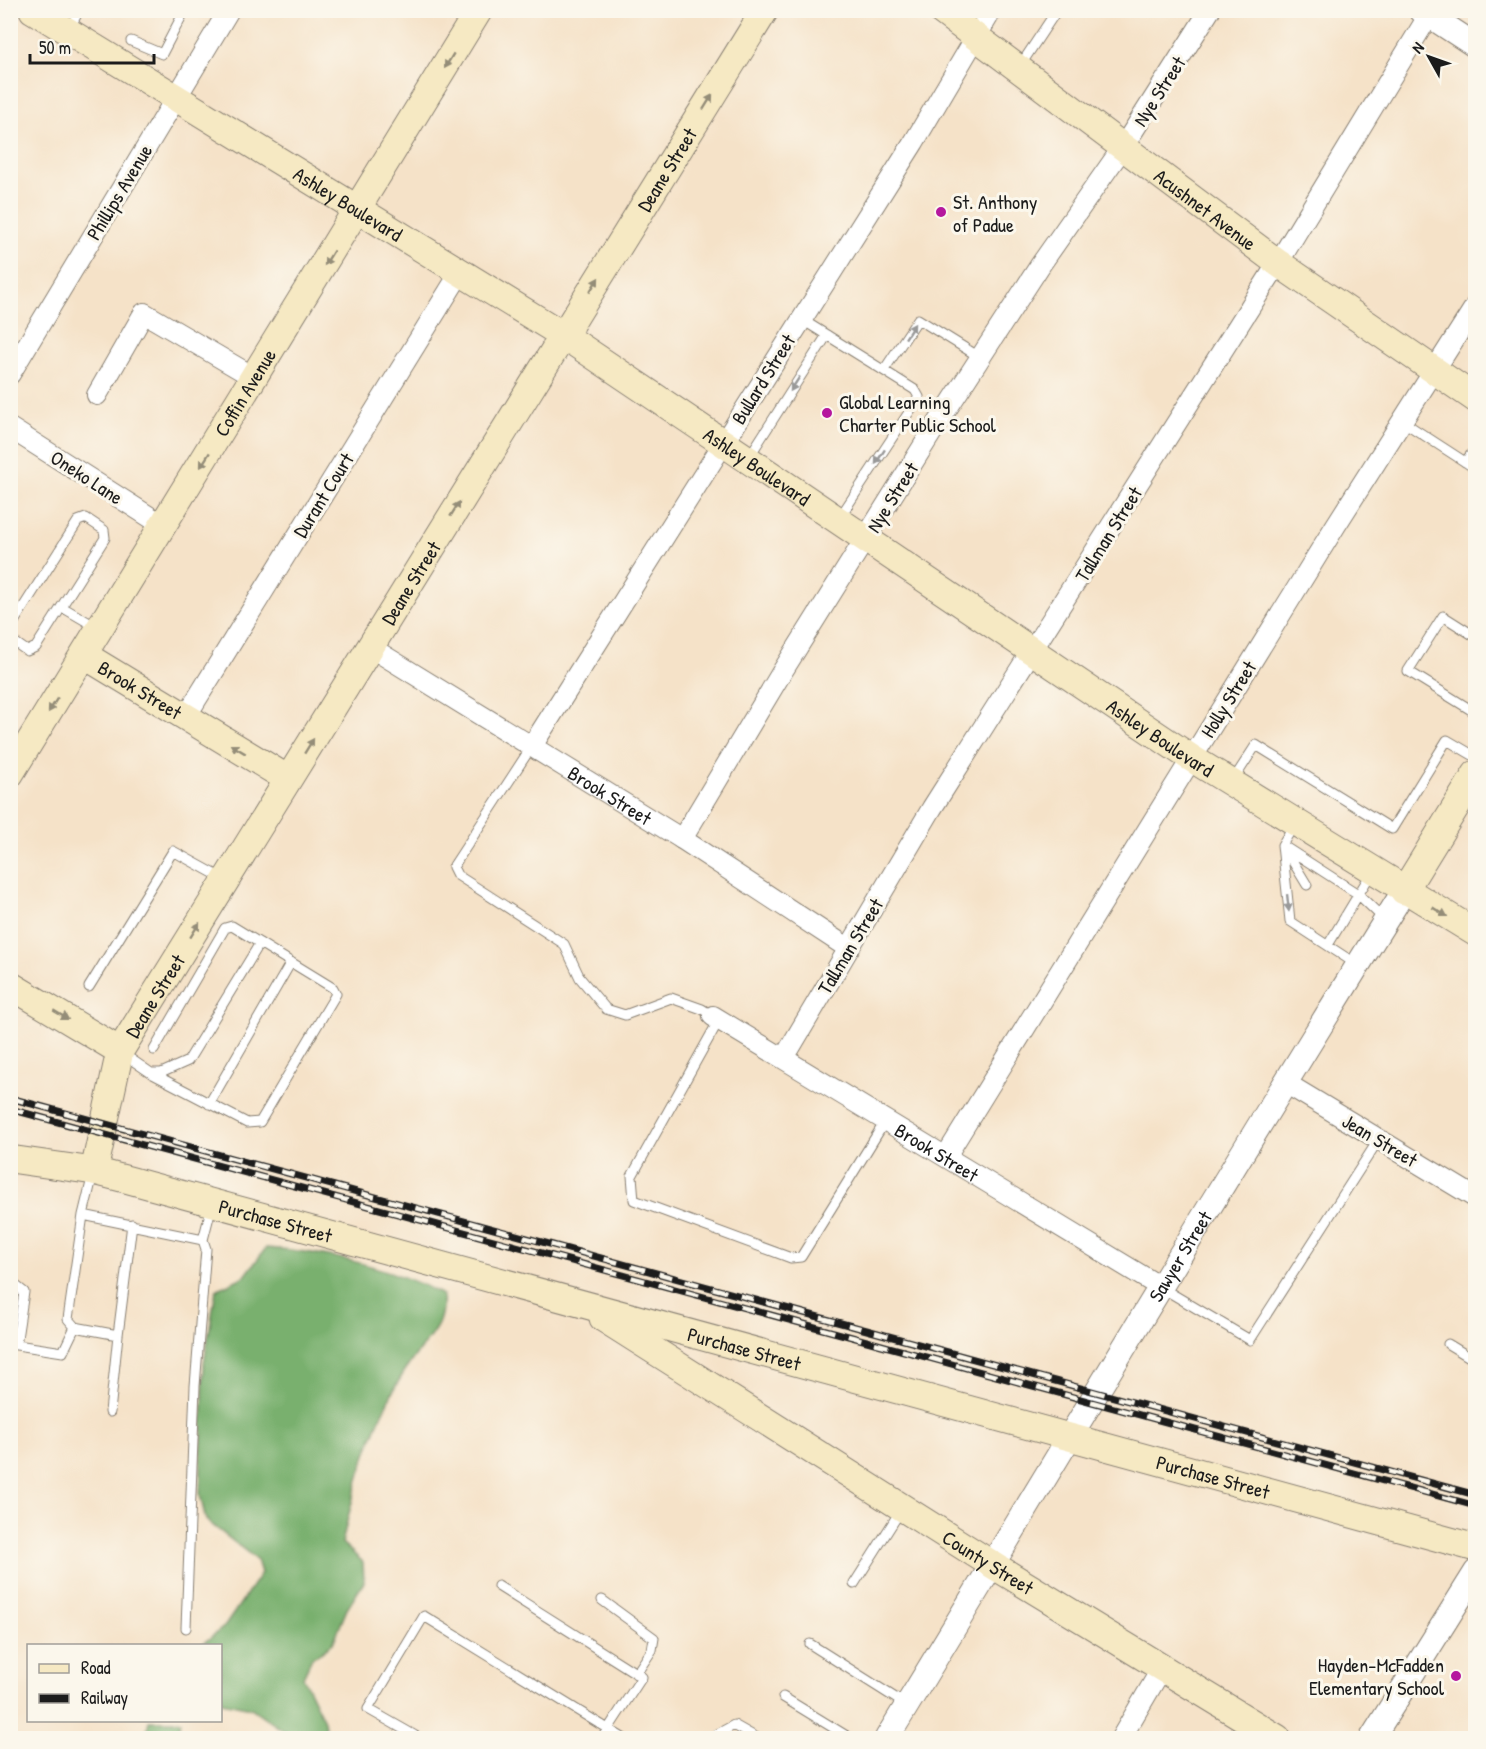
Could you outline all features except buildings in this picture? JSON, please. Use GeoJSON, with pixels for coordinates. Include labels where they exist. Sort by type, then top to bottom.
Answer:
{"type":"FeatureCollection","features":[{"type":"Feature","properties":{"kind":"main road","name":"Ashley Boulevard"},"geometry":{"type":"LineString","coordinates":[[33,10],[74,21],[176,96],[563,335],[1033,654],[1231,784],[1289,834],[1372,871],[1476,933]]}},
{"type":"Feature","properties":{"kind":"main road","name":"Coffin Avenue"},"geometry":{"type":"LineString","coordinates":[[10,774],[479,10]]}},
{"type":"Feature","properties":{"kind":"main road","name":"Deane Street"},"geometry":{"type":"LineString","coordinates":[[94,1171],[120,1051],[765,10]]}},
{"type":"Feature","properties":{"kind":"main road","name":"Acushnet Avenue"},"geometry":{"type":"LineString","coordinates":[[940,10],[1278,263],[1476,399]]}},
{"type":"Feature","properties":{"kind":"main road","name":"Brook Street"},"geometry":{"type":"LineString","coordinates":[[84,655],[288,779]]}},
{"type":"Feature","properties":{"kind":"main road","name":"Sawyer Street"},"geometry":{"type":"LineString","coordinates":[[1404,891],[1476,774]]}},
{"type":"Feature","properties":{"kind":"main road"},"geometry":{"type":"LineString","coordinates":[[10,985],[120,1051]]}},
{"type":"Feature","properties":{"kind":"main road","name":"Purchase Street"},"geometry":{"type":"LineString","coordinates":[[10,1159],[94,1171],[212,1205],[721,1340],[1476,1548]]}},
{"type":"Feature","properties":{"kind":"main road","name":"County Street"},"geometry":{"type":"LineString","coordinates":[[584,1305],[993,1565],[1277,1738]]}},
{"type":"Feature","properties":{"kind":"main road"},"geometry":{"type":"LineString","coordinates":[[703,1382],[721,1340]]}},
{"type":"Feature","properties":{"kind":"street","name":"Phillips Avenue"},"geometry":{"type":"LineString","coordinates":[[10,374],[230,10]]}},
{"type":"Feature","properties":{"kind":"street","name":"Bullard Street"},"geometry":{"type":"LineString","coordinates":[[532,746],[914,142],[992,10]]}},
{"type":"Feature","properties":{"kind":"street","name":"Nye Street"},"geometry":{"type":"LineString","coordinates":[[682,839],[782,672],[981,358],[1041,264],[1123,147],[1210,10]]}},
{"type":"Feature","properties":{"kind":"street"},"geometry":{"type":"LineString","coordinates":[[1428,12],[1476,46]]}},
{"type":"Feature","properties":{"kind":"street","name":"Tallman Street"},"geometry":{"type":"LineString","coordinates":[[784,1058],[932,808],[1033,654],[1278,263],[1428,12]]}},
{"type":"Feature","properties":{"kind":"street","name":"Durant Court"},"geometry":{"type":"LineString","coordinates":[[186,717],[460,273]]}},
{"type":"Feature","properties":{"kind":"street","name":"Holly Street"},"geometry":{"type":"LineString","coordinates":[[946,1156],[1191,759],[1476,305]]}},
{"type":"Feature","properties":{"kind":"street"},"geometry":{"type":"LineString","coordinates":[[97,395],[144,313],[255,378]]}},
{"type":"Feature","properties":{"kind":"street","name":"Oneko Lane"},"geometry":{"type":"LineString","coordinates":[[10,428],[164,526]]}},
{"type":"Feature","properties":{"kind":"street","name":"Brook Street"},"geometry":{"type":"LineString","coordinates":[[370,647],[682,839],[848,948]]}},
{"type":"Feature","properties":{"kind":"street","name":"Sawyer Street"},"geometry":{"type":"LineString","coordinates":[[887,1738],[1284,1082],[1404,891]]}},
{"type":"Feature","properties":{"kind":"street","name":"Brook Street"},"geometry":{"type":"LineString","coordinates":[[716,1018],[1161,1288]]}},
{"type":"Feature","properties":{"kind":"street","name":"Jean Street"},"geometry":{"type":"LineString","coordinates":[[1284,1082],[1476,1198]]}},
{"type":"Feature","properties":{"kind":"street"},"geometry":{"type":"LineString","coordinates":[[1372,1738],[1476,1572]]}},
{"type":"Feature","properties":{"kind":"street"},"geometry":{"type":"LineString","coordinates":[[1121,1738],[1162,1668]]}},
{"type":"Feature","properties":{"kind":"lane"},"geometry":{"type":"LineString","coordinates":[[131,41],[162,54],[185,10]]}},
{"type":"Feature","properties":{"kind":"lane"},"geometry":{"type":"LineString","coordinates":[[1018,68],[1057,10]]}},
{"type":"Feature","properties":{"kind":"lane"},"geometry":{"type":"LineString","coordinates":[[884,370],[918,319],[981,358]]}},
{"type":"Feature","properties":{"kind":"lane"},"geometry":{"type":"LineString","coordinates":[[801,320],[915,390],[919,398],[837,521]]}},
{"type":"Feature","properties":{"kind":"lane"},"geometry":{"type":"LineString","coordinates":[[747,460],[827,335]]}},
{"type":"Feature","properties":{"kind":"lane"},"geometry":{"type":"LineString","coordinates":[[1402,421],[1476,469]]}},
{"type":"Feature","properties":{"kind":"lane"},"geometry":{"type":"LineString","coordinates":[[1466,462],[1476,448]]}},
{"type":"Feature","properties":{"kind":"lane"},"geometry":{"type":"LineString","coordinates":[[10,628],[78,521],[86,518],[104,530],[105,538],[36,647],[27,651],[10,639]]}},
{"type":"Feature","properties":{"kind":"lane"},"geometry":{"type":"LineString","coordinates":[[62,607],[100,629]]}},
{"type":"Feature","properties":{"kind":"lane"},"geometry":{"type":"LineString","coordinates":[[1476,637],[1443,616],[1408,671],[1476,713]]}},
{"type":"Feature","properties":{"kind":"lane"},"geometry":{"type":"LineString","coordinates":[[1231,784],[1256,745],[1392,829],[1447,740],[1476,757]]}},
{"type":"Feature","properties":{"kind":"lane"},"geometry":{"type":"LineString","coordinates":[[532,746],[453,867],[457,875],[564,944],[580,978],[606,1008],[625,1015],[671,998],[702,1009],[716,1018],[632,1176],[634,1200],[791,1258],[801,1257],[886,1120]]}},
{"type":"Feature","properties":{"kind":"lane"},"geometry":{"type":"LineString","coordinates":[[1289,834],[1307,885]]}},
{"type":"Feature","properties":{"kind":"lane"},"geometry":{"type":"LineString","coordinates":[[1289,834],[1358,894],[1385,921]]}},
{"type":"Feature","properties":{"kind":"lane"},"geometry":{"type":"LineString","coordinates":[[1289,834],[1290,921],[1358,964]]}},
{"type":"Feature","properties":{"kind":"lane"},"geometry":{"type":"LineString","coordinates":[[89,987],[173,850],[226,880]]}},
{"type":"Feature","properties":{"kind":"lane"},"geometry":{"type":"LineString","coordinates":[[1328,945],[1372,871]]}},
{"type":"Feature","properties":{"kind":"lane"},"geometry":{"type":"LineString","coordinates":[[120,1051],[151,1073],[209,1104],[248,1123],[260,1122],[336,994],[333,988],[232,926],[225,928],[154,1050]]}},
{"type":"Feature","properties":{"kind":"lane"},"geometry":{"type":"LineString","coordinates":[[151,1073],[161,1073],[188,1061],[261,944]]}},
{"type":"Feature","properties":{"kind":"lane"},"geometry":{"type":"LineString","coordinates":[[209,1104],[291,962]]}},
{"type":"Feature","properties":{"kind":"lane"},"geometry":{"type":"LineString","coordinates":[[1161,1288],[1250,1340],[1379,1139]]}},
{"type":"Feature","properties":{"kind":"lane"},"geometry":{"type":"LineString","coordinates":[[94,1171],[83,1215],[68,1319],[75,1328],[118,1335]]}},
{"type":"Feature","properties":{"kind":"lane"},"geometry":{"type":"LineString","coordinates":[[186,1628],[195,1386],[206,1249],[203,1240],[212,1205]]}},
{"type":"Feature","properties":{"kind":"lane"},"geometry":{"type":"LineString","coordinates":[[83,1215],[203,1240]]}},
{"type":"Feature","properties":{"kind":"lane"},"geometry":{"type":"LineString","coordinates":[[110,1412],[132,1224]]}},
{"type":"Feature","properties":{"kind":"lane"},"geometry":{"type":"LineString","coordinates":[[10,1281],[24,1292],[13,1345],[63,1352],[75,1328]]}},
{"type":"Feature","properties":{"kind":"lane"},"geometry":{"type":"LineString","coordinates":[[1448,1344],[1476,1361]]}},
{"type":"Feature","properties":{"kind":"lane"},"geometry":{"type":"LineString","coordinates":[[854,1584],[903,1508]]}},
{"type":"Feature","properties":{"kind":"lane"},"geometry":{"type":"LineString","coordinates":[[498,1586],[642,1677],[602,1738]]}},
{"type":"Feature","properties":{"kind":"lane"},"geometry":{"type":"LineString","coordinates":[[602,1600],[654,1638],[652,1650],[636,1674]]}},
{"type":"Feature","properties":{"kind":"lane"},"geometry":{"type":"LineString","coordinates":[[419,1738],[368,1709],[424,1616],[623,1738]]}},
{"type":"Feature","properties":{"kind":"lane"},"geometry":{"type":"LineString","coordinates":[[810,1644],[907,1705]]}},
{"type":"Feature","properties":{"kind":"lane"},"geometry":{"type":"LineString","coordinates":[[783,1697],[850,1738]]}},
{"type":"Feature","properties":{"kind":"lane"},"geometry":{"type":"LineString","coordinates":[[710,1738],[734,1725],[757,1738]]}},
{"type":"Feature","properties":{"kind":"green space"},"geometry":{"type":"Polygon","coordinates":[[[266,1248],[288,1250],[357,1262],[402,1276],[442,1295],[438,1325],[397,1383],[386,1405],[376,1427],[353,1496],[342,1543],[363,1562],[364,1582],[347,1609],[333,1643],[312,1658],[303,1677],[324,1721],[327,1738],[294,1738],[251,1708],[222,1702],[222,1644],[202,1644],[225,1626],[261,1573],[257,1560],[206,1520],[200,1495],[204,1363],[216,1290],[245,1276],[266,1248]]]}},
{"type":"Feature","properties":{"kind":"green space"},"geometry":{"type":"Polygon","coordinates":[[[149,1722],[181,1722],[177,1738],[145,1738],[149,1722]]]}},
{"type":"Feature","properties":{"kind":"railway"},"geometry":{"type":"LineString","coordinates":[[10,1098],[1476,1495]]}},
{"type":"Feature","properties":{"kind":"railway"},"geometry":{"type":"LineString","coordinates":[[10,1109],[1476,1506]]}},
{"type":"Feature","properties":{"kind":"place","name":"St. Anthony of Padue"},"geometry":{"type":"Point","coordinates":[941,212]}},
{"type":"Feature","properties":{"kind":"place","name":"Global Learning Charter Public School"},"geometry":{"type":"Point","coordinates":[827,413]}},
{"type":"Feature","properties":{"kind":"place","name":"Hayden-McFadden Elementary School"},"geometry":{"type":"Point","coordinates":[1456,1676]}}]}
